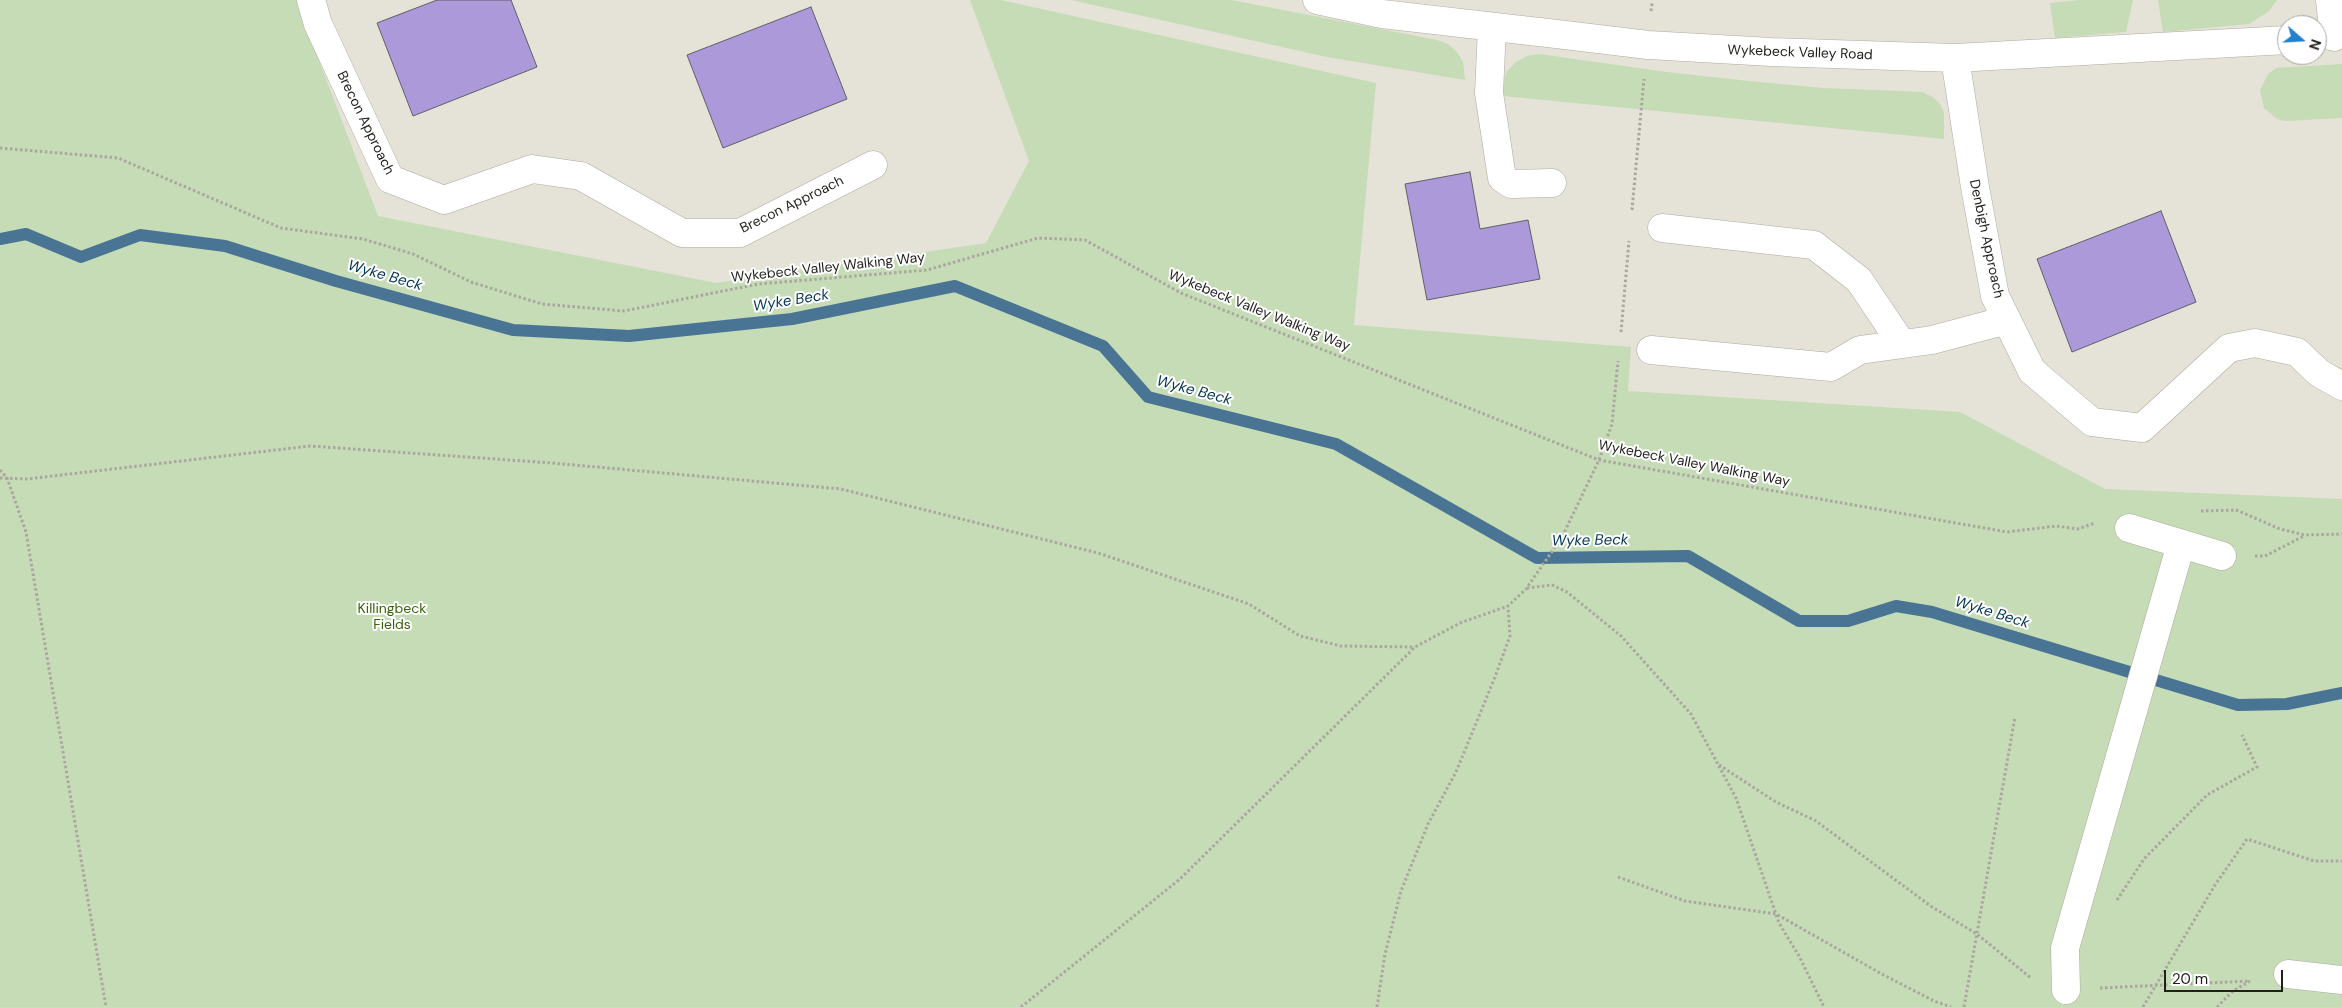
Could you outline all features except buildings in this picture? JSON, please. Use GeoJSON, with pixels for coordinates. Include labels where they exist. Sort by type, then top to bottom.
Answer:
{"type":"FeatureCollection","features":[{"type":"Feature","properties":{"kind":"street","name":"Brecon Approach"},"geometry":{"type":"LineString","coordinates":[[311,0],[318,24],[390,179],[444,200],[532,169],[582,176],[682,233],[740,233],[873,165]]}},
{"type":"Feature","properties":{"kind":"street","name":"Wykebeck Valley Road"},"geometry":{"type":"LineString","coordinates":[[1317,0],[1382,14],[1648,45],[1771,52],[1955,58],[2277,41]]}},
{"type":"Feature","properties":{"kind":"street"},"geometry":{"type":"LineString","coordinates":[[2330,0],[2331,37]]}},
{"type":"Feature","properties":{"kind":"street"},"geometry":{"type":"LineString","coordinates":[[1492,27],[1489,93],[1502,178],[1511,184],[1552,183]]}},
{"type":"Feature","properties":{"kind":"street","name":"Denbigh Approach"},"geometry":{"type":"LineString","coordinates":[[1955,58],[1975,187],[1995,296],[2032,371],[2092,422],[2142,428],[2229,348],[2256,343],[2297,352],[2319,373],[2342,386]]}},
{"type":"Feature","properties":{"kind":"street"},"geometry":{"type":"LineString","coordinates":[[1662,228],[1814,245],[1859,280],[1902,344]]}},
{"type":"Feature","properties":{"kind":"street"},"geometry":{"type":"LineString","coordinates":[[1651,350],[1831,367],[1860,350],[1932,340],[2007,320]]}},
{"type":"Feature","properties":{"kind":"street"},"geometry":{"type":"LineString","coordinates":[[2129,528],[2222,556]]}},
{"type":"Feature","properties":{"kind":"street"},"geometry":{"type":"LineString","coordinates":[[2066,990],[2065,948],[2181,544]]}},
{"type":"Feature","properties":{"kind":"street"},"geometry":{"type":"LineString","coordinates":[[2288,974],[2342,980]]}},
{"type":"Feature","properties":{"kind":"path"},"geometry":{"type":"LineString","coordinates":[[1631,220],[1652,3]]}},
{"type":"Feature","properties":{"kind":"path","name":"Wykebeck Valley Walking Way"},"geometry":{"type":"LineString","coordinates":[[0,148],[118,158],[281,228],[363,239],[413,254],[470,282],[542,304],[624,311],[758,284],[927,270],[1038,238],[1085,240],[1180,294],[1599,460],[2007,532],[2056,526],[2078,529],[2103,520]]}},
{"type":"Feature","properties":{"kind":"path"},"geometry":{"type":"LineString","coordinates":[[1620,336],[1629,239]]}},
{"type":"Feature","properties":{"kind":"path"},"geometry":{"type":"LineString","coordinates":[[1021,1007],[1180,880],[1415,647],[1460,623],[1508,606],[1526,589],[1562,537],[1599,460],[1612,424],[1618,356]]}},
{"type":"Feature","properties":{"kind":"path"},"geometry":{"type":"LineString","coordinates":[[0,478],[27,479],[310,446],[552,464],[841,489],[1098,553],[1249,604],[1300,636],[1341,646],[1415,647]]}},
{"type":"Feature","properties":{"kind":"path"},"geometry":{"type":"LineString","coordinates":[[0,470],[7,478],[26,532],[106,1007]]}},
{"type":"Feature","properties":{"kind":"path"},"geometry":{"type":"LineString","coordinates":[[2196,512],[2214,509],[2236,510],[2280,529],[2305,535],[2342,534]]}},
{"type":"Feature","properties":{"kind":"path"},"geometry":{"type":"LineString","coordinates":[[2222,556],[2265,556],[2305,535]]}},
{"type":"Feature","properties":{"kind":"path"},"geometry":{"type":"LineString","coordinates":[[1526,589],[1552,585],[1567,592],[1621,636],[1691,714],[1736,798],[1776,914],[1824,1007]]}},
{"type":"Feature","properties":{"kind":"path"},"geometry":{"type":"LineString","coordinates":[[1377,1007],[1384,954],[1401,891],[1428,824],[1456,772],[1495,678],[1510,636],[1508,606]]}},
{"type":"Feature","properties":{"kind":"path"},"geometry":{"type":"LineString","coordinates":[[1964,1007],[2015,717]]}},
{"type":"Feature","properties":{"kind":"path"},"geometry":{"type":"LineString","coordinates":[[2113,906],[2144,859],[2207,795],[2257,767],[2242,735]]}},
{"type":"Feature","properties":{"kind":"path"},"geometry":{"type":"LineString","coordinates":[[1719,765],[1776,802],[1816,821],[1932,907],[1977,934],[2037,984],[2066,990],[2157,984],[2250,981],[2288,974]]}},
{"type":"Feature","properties":{"kind":"path"},"geometry":{"type":"LineString","coordinates":[[2143,1007],[2215,885],[2247,839],[2314,861],[2342,861]]}},
{"type":"Feature","properties":{"kind":"path"},"geometry":{"type":"LineString","coordinates":[[1618,877],[1685,901],[1776,914],[1934,1001],[1951,1007]]}},
{"type":"Feature","properties":{"kind":"path"},"geometry":{"type":"LineString","coordinates":[[2217,1007],[2250,981]]}},
{"type":"Feature","properties":{"kind":"green space","name":"Killingbeck Fields"},"geometry":{"type":"Polygon","coordinates":[[[0,0],[296,0],[378,216],[716,283],[986,243],[1029,161],[970,0],[1001,0],[1376,83],[1354,325],[1631,347],[1628,391],[1960,412],[2105,489],[2342,499],[2342,1007],[0,1007],[0,0]]]}},
{"type":"Feature","properties":{"kind":"green space"},"geometry":{"type":"Polygon","coordinates":[[[1071,0],[1232,0],[1437,40],[1448,44],[1457,52],[1463,62],[1465,80],[1327,57],[1071,0]]]}},
{"type":"Feature","properties":{"kind":"green space"},"geometry":{"type":"Polygon","coordinates":[[[2080,0],[2133,0],[2126,32],[2055,38],[2050,3],[2080,0]]]}},
{"type":"Feature","properties":{"kind":"green space"},"geometry":{"type":"Polygon","coordinates":[[[2158,0],[2277,0],[2269,11],[2249,24],[2163,32],[2158,0]]]}},
{"type":"Feature","properties":{"kind":"green space"},"geometry":{"type":"Polygon","coordinates":[[[1539,54],[1667,72],[1749,81],[1823,88],[1923,92],[1933,97],[1940,104],[1944,113],[1944,139],[1503,96],[1503,83],[1507,71],[1516,62],[1527,56],[1539,54]]]}},
{"type":"Feature","properties":{"kind":"green space"},"geometry":{"type":"Polygon","coordinates":[[[2342,64],[2342,118],[2286,121],[2277,119],[2264,108],[2260,90],[2268,74],[2276,68],[2342,64]]]}},
{"type":"Feature","properties":{"kind":"waterway","name":"Wyke Beck"},"geometry":{"type":"LineString","coordinates":[[0,239],[26,234],[81,257],[140,235],[225,246],[336,281],[513,330],[629,336],[792,319],[955,286],[1103,346],[1148,397],[1336,444],[1537,558],[1688,556],[1799,621],[1848,621],[1896,606],[1932,612],[2238,705],[2287,704],[2342,693]]}}]}
